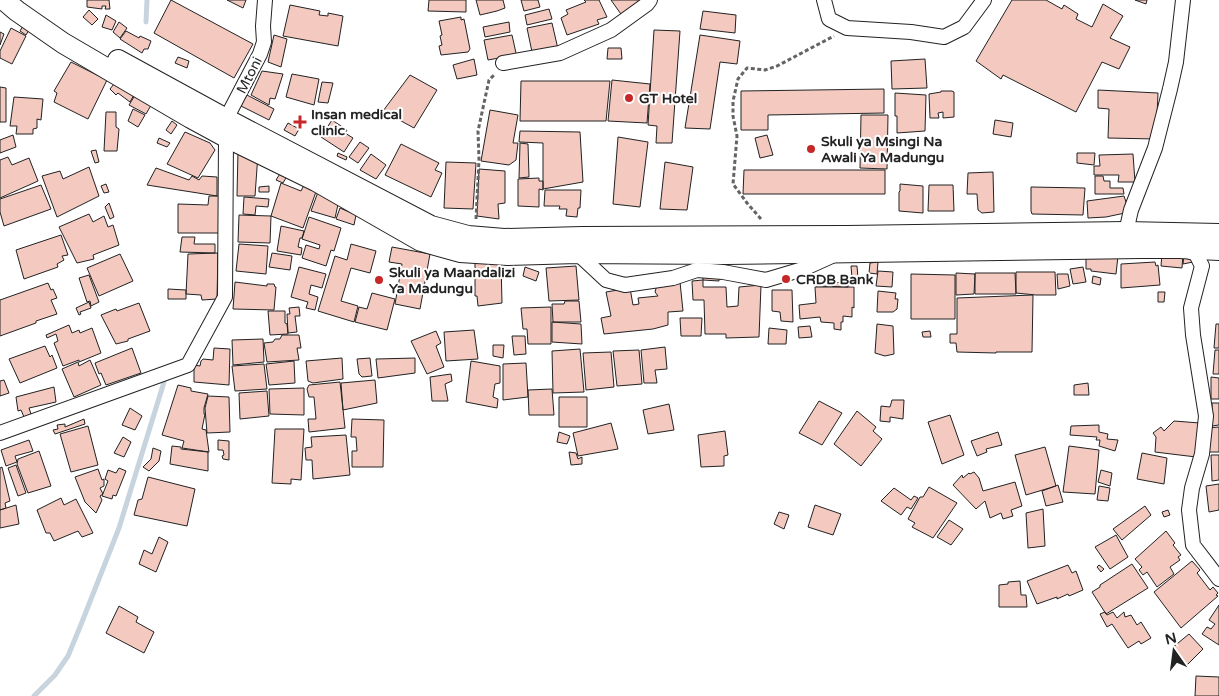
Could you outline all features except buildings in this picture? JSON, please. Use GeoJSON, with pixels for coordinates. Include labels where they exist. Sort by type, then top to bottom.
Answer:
{"type":"FeatureCollection","features":[{"type":"Feature","properties":{"kind":"main road"},"geometry":{"type":"LineString","coordinates":[[10,5],[29,10],[226,128],[421,241],[460,252],[508,255],[1180,248],[1219,250]]}},
{"type":"Feature","properties":{"kind":"main road"},"geometry":{"type":"LineString","coordinates":[[226,128],[431,226],[468,236],[504,239],[1126,232],[1219,234]]}},
{"type":"Feature","properties":{"kind":"street","name":"Mtoni"},"geometry":{"type":"LineString","coordinates":[[226,128],[264,42],[265,0]]}},
{"type":"Feature","properties":{"kind":"street"},"geometry":{"type":"LineString","coordinates":[[503,63],[560,53],[611,30],[650,0]]}},
{"type":"Feature","properties":{"kind":"street"},"geometry":{"type":"LineString","coordinates":[[824,0],[829,19],[847,28],[911,32],[944,37],[964,27],[984,0]]}},
{"type":"Feature","properties":{"kind":"street"},"geometry":{"type":"LineString","coordinates":[[1126,232],[1131,210],[1155,148],[1170,89],[1176,62],[1184,0]]}},
{"type":"Feature","properties":{"kind":"street"},"geometry":{"type":"LineString","coordinates":[[0,433],[188,365],[226,297],[226,128]]}},
{"type":"Feature","properties":{"kind":"street"},"geometry":{"type":"LineString","coordinates":[[1180,248],[1196,254],[1202,266],[1191,308],[1193,335],[1206,416],[1202,454],[1192,488],[1189,510],[1193,545],[1219,579]]}},
{"type":"Feature","properties":{"kind":"street"},"geometry":{"type":"LineString","coordinates":[[577,253],[606,280],[625,284],[673,278],[697,270],[723,272],[766,280],[803,269],[842,252]]}},
{"type":"Feature","properties":{"kind":"path"},"geometry":{"type":"LineString","coordinates":[[762,236],[761,218],[733,184],[737,136],[733,116],[733,101],[738,79],[747,68],[765,70],[777,66],[847,28]]}},
{"type":"Feature","properties":{"kind":"path"},"geometry":{"type":"LineString","coordinates":[[473,236],[476,222],[480,158],[478,131],[490,80],[503,63]]}},
{"type":"Feature","properties":{"kind":"waterway"},"geometry":{"type":"LineString","coordinates":[[146,22],[147,0]]}},
{"type":"Feature","properties":{"kind":"waterway"},"geometry":{"type":"LineString","coordinates":[[34,696],[55,675],[68,656],[119,528],[164,382]]}},
{"type":"Feature","properties":{"kind":"place","name":"GT Hotel"},"geometry":{"type":"Point","coordinates":[629,98]}},
{"type":"Feature","properties":{"kind":"place","name":"Insan medical clinic"},"geometry":{"type":"Point","coordinates":[300,122]}},
{"type":"Feature","properties":{"kind":"place","name":"Skuli ya Msingi Na Awali Ya Madungu"},"geometry":{"type":"Point","coordinates":[811,149]}},
{"type":"Feature","properties":{"kind":"place","name":"CRDB Bank"},"geometry":{"type":"Point","coordinates":[786,279]}},
{"type":"Feature","properties":{"kind":"place","name":"Skuli ya Maandalizi Ya Madungu"},"geometry":{"type":"Point","coordinates":[379,280]}}]}
